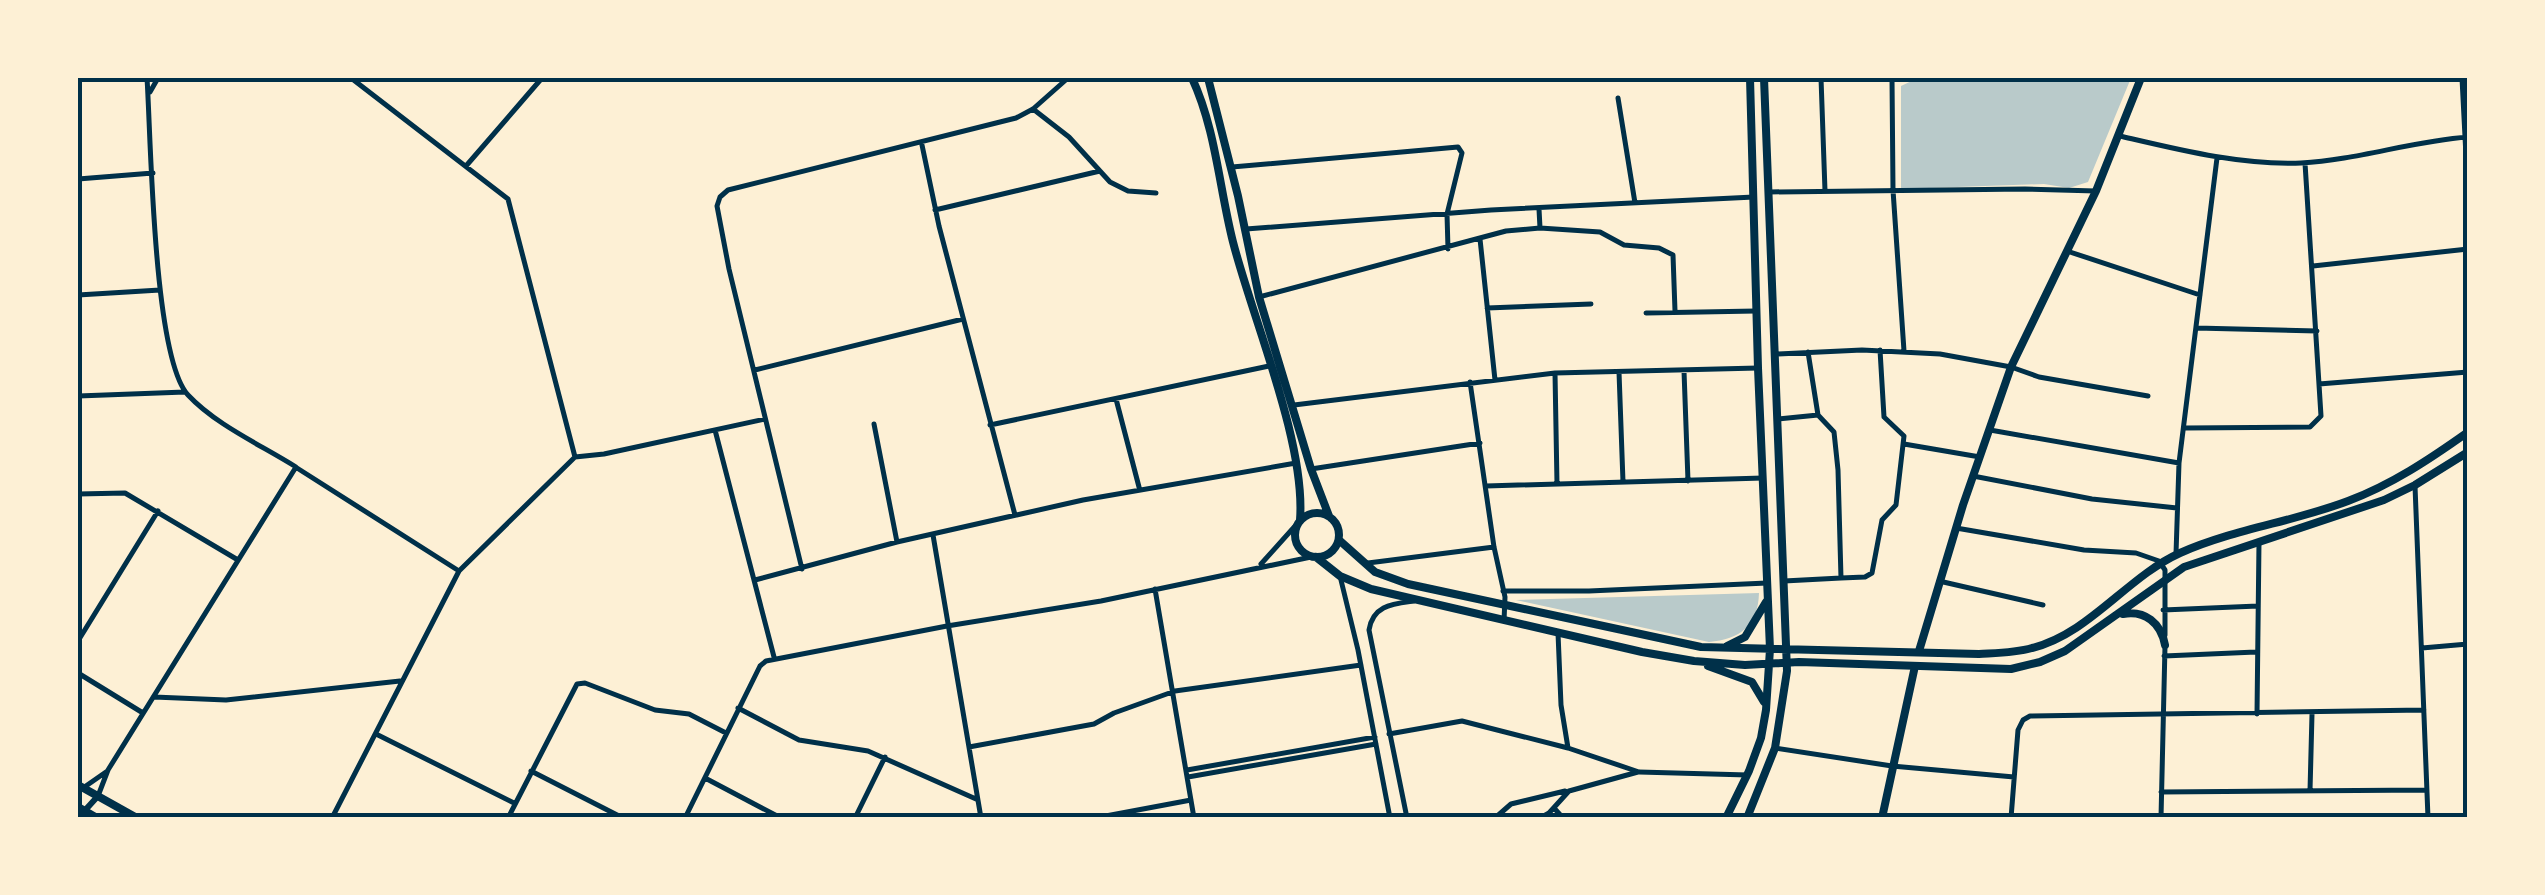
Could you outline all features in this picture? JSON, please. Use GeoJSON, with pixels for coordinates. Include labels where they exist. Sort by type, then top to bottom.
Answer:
{"type":"FeatureCollection","features":[{"type":"Feature","properties":{"kind":"main road"},"geometry":{"type":"LineString","coordinates":[[1192,78],[1211,132],[1231,235],[1296,463],[1296,544],[1357,585],[1504,621],[1694,660],[1746,665],[1787,662],[1986,670],[2040,662],[2065,651],[2184,568],[2259,540],[2326,521],[2415,485],[2468,452]]}},
{"type":"Feature","properties":{"kind":"main road"},"geometry":{"type":"LineString","coordinates":[[1208,78],[1259,297],[1329,516],[1336,524],[1339,540],[1363,563],[1375,572],[1408,584],[1652,638],[1716,648],[1978,654],[2034,648],[2058,638],[2176,554],[2218,538],[2348,502],[2398,478],[2468,432]]}},
{"type":"Feature","properties":{"kind":"main road"},"geometry":{"type":"LineString","coordinates":[[1726,818],[1748,775],[1766,710],[1770,649],[1750,78]]}},
{"type":"Feature","properties":{"kind":"main road"},"geometry":{"type":"LineString","coordinates":[[1747,817],[1775,748],[1787,662],[1764,78]]}},
{"type":"Feature","properties":{"kind":"main road"},"geometry":{"type":"LineString","coordinates":[[1919,652],[2011,367],[2096,191],[2142,78]]}},
{"type":"Feature","properties":{"kind":"main road"},"geometry":{"type":"LineString","coordinates":[[1298,522],[1314,512],[1329,516]]}},
{"type":"Feature","properties":{"kind":"main road"},"geometry":{"type":"LineString","coordinates":[[1314,557],[1330,552],[1339,540]]}},
{"type":"Feature","properties":{"kind":"main road"},"geometry":{"type":"LineString","coordinates":[[1716,648],[1730,646],[1745,637],[1768,598]]}},
{"type":"Feature","properties":{"kind":"main road"},"geometry":{"type":"LineString","coordinates":[[2119,615],[2133,612],[2146,616],[2158,625],[2165,645]]}},
{"type":"Feature","properties":{"kind":"main road"},"geometry":{"type":"LineString","coordinates":[[1694,660],[1752,682],[1766,710]]}},
{"type":"Feature","properties":{"kind":"main road"},"geometry":{"type":"LineString","coordinates":[[1882,818],[1915,666]]}},
{"type":"Feature","properties":{"kind":"main road"},"geometry":{"type":"LineString","coordinates":[[79,789],[137,818]]}},
{"type":"Feature","properties":{"kind":"main road"},"geometry":{"type":"LineString","coordinates":[[80,812],[97,818]]}},
{"type":"Feature","properties":{"kind":"street"},"geometry":{"type":"LineString","coordinates":[[148,78],[160,290],[171,361],[185,392],[206,411],[459,571]]}},
{"type":"Feature","properties":{"kind":"street"},"geometry":{"type":"LineString","coordinates":[[148,94],[158,78]]}},
{"type":"Feature","properties":{"kind":"street"},"geometry":{"type":"LineString","coordinates":[[351,78],[508,199],[575,457]]}},
{"type":"Feature","properties":{"kind":"street"},"geometry":{"type":"LineString","coordinates":[[466,166],[539,80],[530,78]]}},
{"type":"Feature","properties":{"kind":"street"},"geometry":{"type":"LineString","coordinates":[[802,570],[729,269],[718,206],[720,197],[728,190],[1016,118],[1033,109],[1068,78]]}},
{"type":"Feature","properties":{"kind":"street"},"geometry":{"type":"LineString","coordinates":[[1820,78],[1825,191]]}},
{"type":"Feature","properties":{"kind":"street"},"geometry":{"type":"LineString","coordinates":[[1892,78],[1893,190],[1904,351]]}},
{"type":"Feature","properties":{"kind":"street"},"geometry":{"type":"LineString","coordinates":[[2462,78],[2468,195]]}},
{"type":"Feature","properties":{"kind":"street"},"geometry":{"type":"LineString","coordinates":[[1618,98],[1635,203]]}},
{"type":"Feature","properties":{"kind":"street"},"geometry":{"type":"LineString","coordinates":[[1033,109],[1069,137],[1110,182],[1128,192],[1156,192]]}},
{"type":"Feature","properties":{"kind":"street"},"geometry":{"type":"LineString","coordinates":[[2120,136],[2218,158],[2261,163],[2305,163],[2466,137]]}},
{"type":"Feature","properties":{"kind":"street"},"geometry":{"type":"LineString","coordinates":[[922,143],[935,210],[1015,515]]}},
{"type":"Feature","properties":{"kind":"street"},"geometry":{"type":"LineString","coordinates":[[1231,168],[1458,147],[1462,154],[1447,214],[1448,248]]}},
{"type":"Feature","properties":{"kind":"street"},"geometry":{"type":"LineString","coordinates":[[2176,554],[2180,462],[2218,158]]}},
{"type":"Feature","properties":{"kind":"street"},"geometry":{"type":"LineString","coordinates":[[2185,428],[2310,427],[2320,416],[2305,163]]}},
{"type":"Feature","properties":{"kind":"street"},"geometry":{"type":"LineString","coordinates":[[935,210],[1100,171]]}},
{"type":"Feature","properties":{"kind":"street"},"geometry":{"type":"LineString","coordinates":[[78,179],[153,173]]}},
{"type":"Feature","properties":{"kind":"street"},"geometry":{"type":"LineString","coordinates":[[1770,192],[2096,191]]}},
{"type":"Feature","properties":{"kind":"street"},"geometry":{"type":"LineString","coordinates":[[1243,229],[1539,208],[1755,198]]}},
{"type":"Feature","properties":{"kind":"street"},"geometry":{"type":"LineString","coordinates":[[1539,208],[1540,228]]}},
{"type":"Feature","properties":{"kind":"street"},"geometry":{"type":"LineString","coordinates":[[1259,297],[1506,230],[1540,228],[1600,232],[1628,247],[1666,250],[1673,255],[1675,312]]}},
{"type":"Feature","properties":{"kind":"street"},"geometry":{"type":"LineString","coordinates":[[1480,238],[1495,380]]}},
{"type":"Feature","properties":{"kind":"street"},"geometry":{"type":"LineString","coordinates":[[2313,266],[2468,249]]}},
{"type":"Feature","properties":{"kind":"street"},"geometry":{"type":"LineString","coordinates":[[2067,251],[2200,296]]}},
{"type":"Feature","properties":{"kind":"street"},"geometry":{"type":"LineString","coordinates":[[78,295],[160,290]]}},
{"type":"Feature","properties":{"kind":"street"},"geometry":{"type":"LineString","coordinates":[[1487,308],[1591,304]]}},
{"type":"Feature","properties":{"kind":"street"},"geometry":{"type":"LineString","coordinates":[[1646,312],[1756,311]]}},
{"type":"Feature","properties":{"kind":"street"},"geometry":{"type":"LineString","coordinates":[[756,370],[963,319]]}},
{"type":"Feature","properties":{"kind":"street"},"geometry":{"type":"LineString","coordinates":[[2196,328],[2317,331]]}},
{"type":"Feature","properties":{"kind":"street"},"geometry":{"type":"LineString","coordinates":[[1781,581],[1865,577],[1872,572],[1882,520],[1896,505],[1904,444],[1902,432],[1883,413],[1880,350]]}},
{"type":"Feature","properties":{"kind":"street"},"geometry":{"type":"LineString","coordinates":[[1774,354],[1904,351],[2011,367],[2039,377],[2148,396]]}},
{"type":"Feature","properties":{"kind":"street"},"geometry":{"type":"LineString","coordinates":[[1808,352],[1818,415],[1834,432],[1841,578]]}},
{"type":"Feature","properties":{"kind":"street"},"geometry":{"type":"LineString","coordinates":[[990,425],[1269,366]]}},
{"type":"Feature","properties":{"kind":"street"},"geometry":{"type":"LineString","coordinates":[[1294,405],[1555,374],[1758,368]]}},
{"type":"Feature","properties":{"kind":"street"},"geometry":{"type":"LineString","coordinates":[[1684,371],[1688,481]]}},
{"type":"Feature","properties":{"kind":"street"},"geometry":{"type":"LineString","coordinates":[[1619,372],[1622,482]]}},
{"type":"Feature","properties":{"kind":"street"},"geometry":{"type":"LineString","coordinates":[[2319,384],[2468,372]]}},
{"type":"Feature","properties":{"kind":"street"},"geometry":{"type":"LineString","coordinates":[[1555,374],[1557,484]]}},
{"type":"Feature","properties":{"kind":"street"},"geometry":{"type":"LineString","coordinates":[[1470,382],[1504,591],[1504,621]]}},
{"type":"Feature","properties":{"kind":"street"},"geometry":{"type":"LineString","coordinates":[[78,396],[185,392]]}},
{"type":"Feature","properties":{"kind":"street"},"geometry":{"type":"LineString","coordinates":[[1116,398],[1140,488]]}},
{"type":"Feature","properties":{"kind":"street"},"geometry":{"type":"LineString","coordinates":[[1777,418],[1818,415]]}},
{"type":"Feature","properties":{"kind":"street"},"geometry":{"type":"LineString","coordinates":[[332,818],[459,571],[575,457],[765,419]]}},
{"type":"Feature","properties":{"kind":"street"},"geometry":{"type":"LineString","coordinates":[[874,424],[897,542]]}},
{"type":"Feature","properties":{"kind":"street"},"geometry":{"type":"LineString","coordinates":[[715,430],[774,657]]}},
{"type":"Feature","properties":{"kind":"street"},"geometry":{"type":"LineString","coordinates":[[1989,430],[2180,462]]}},
{"type":"Feature","properties":{"kind":"street"},"geometry":{"type":"LineString","coordinates":[[1311,469],[1480,443]]}},
{"type":"Feature","properties":{"kind":"street"},"geometry":{"type":"LineString","coordinates":[[1904,444],[1980,457]]}},
{"type":"Feature","properties":{"kind":"street"},"geometry":{"type":"LineString","coordinates":[[756,580],[1015,515],[1140,488],[1296,463]]}},
{"type":"Feature","properties":{"kind":"street"},"geometry":{"type":"LineString","coordinates":[[80,812],[98,796],[108,770],[296,467]]}},
{"type":"Feature","properties":{"kind":"street"},"geometry":{"type":"LineString","coordinates":[[1973,476],[2092,499],[2176,508]]}},
{"type":"Feature","properties":{"kind":"street"},"geometry":{"type":"LineString","coordinates":[[1486,486],[1763,478]]}},
{"type":"Feature","properties":{"kind":"street"},"geometry":{"type":"LineString","coordinates":[[2415,485],[2428,818]]}},
{"type":"Feature","properties":{"kind":"street"},"geometry":{"type":"LineString","coordinates":[[78,494],[126,494],[238,560]]}},
{"type":"Feature","properties":{"kind":"street"},"geometry":{"type":"LineString","coordinates":[[78,641],[158,511]]}},
{"type":"Feature","properties":{"kind":"street"},"geometry":{"type":"LineString","coordinates":[[1259,566],[1298,522]]}},
{"type":"Feature","properties":{"kind":"street"},"geometry":{"type":"LineString","coordinates":[[1956,528],[2084,550],[2136,553],[2163,563],[2166,580],[2161,818]]}},
{"type":"Feature","properties":{"kind":"street"},"geometry":{"type":"LineString","coordinates":[[933,533],[981,818]]}},
{"type":"Feature","properties":{"kind":"street"},"geometry":{"type":"LineString","coordinates":[[2257,714],[2259,540]]}},
{"type":"Feature","properties":{"kind":"street"},"geometry":{"type":"LineString","coordinates":[[1363,563],[1494,547]]}},
{"type":"Feature","properties":{"kind":"street"},"geometry":{"type":"LineString","coordinates":[[684,818],[760,666],[774,657],[1314,557]]}},
{"type":"Feature","properties":{"kind":"street"},"geometry":{"type":"LineString","coordinates":[[1340,576],[1390,818]]}},
{"type":"Feature","properties":{"kind":"street"},"geometry":{"type":"LineString","coordinates":[[1939,582],[2043,605]]}},
{"type":"Feature","properties":{"kind":"street"},"geometry":{"type":"LineString","coordinates":[[1504,591],[1767,583]]}},
{"type":"Feature","properties":{"kind":"street"},"geometry":{"type":"LineString","coordinates":[[1155,589],[1194,818]]}},
{"type":"Feature","properties":{"kind":"street"},"geometry":{"type":"LineString","coordinates":[[1407,818],[1370,637],[1370,620],[1381,608],[1416,600]]}},
{"type":"Feature","properties":{"kind":"street"},"geometry":{"type":"LineString","coordinates":[[2163,610],[2258,606]]}},
{"type":"Feature","properties":{"kind":"street"},"geometry":{"type":"LineString","coordinates":[[1558,633],[1561,705],[1568,748]]}},
{"type":"Feature","properties":{"kind":"street"},"geometry":{"type":"LineString","coordinates":[[2422,648],[2468,644]]}},
{"type":"Feature","properties":{"kind":"street"},"geometry":{"type":"LineString","coordinates":[[2164,656],[2258,652]]}},
{"type":"Feature","properties":{"kind":"street"},"geometry":{"type":"LineString","coordinates":[[970,747],[1094,724],[1175,691],[1361,665]]}},
{"type":"Feature","properties":{"kind":"street"},"geometry":{"type":"LineString","coordinates":[[78,673],[143,714]]}},
{"type":"Feature","properties":{"kind":"street"},"geometry":{"type":"LineString","coordinates":[[154,697],[226,700],[400,681]]}},
{"type":"Feature","properties":{"kind":"street"},"geometry":{"type":"LineString","coordinates":[[508,818],[577,684],[585,682],[655,710],[689,714],[726,733]]}},
{"type":"Feature","properties":{"kind":"street"},"geometry":{"type":"LineString","coordinates":[[738,708],[799,740],[886,756],[977,800]]}},
{"type":"Feature","properties":{"kind":"street"},"geometry":{"type":"LineString","coordinates":[[2011,818],[2018,730],[2030,716],[2424,710]]}},
{"type":"Feature","properties":{"kind":"street"},"geometry":{"type":"LineString","coordinates":[[2310,792],[2312,714]]}},
{"type":"Feature","properties":{"kind":"street"},"geometry":{"type":"LineString","coordinates":[[1389,734],[1458,721],[1568,748],[1639,772]]}},
{"type":"Feature","properties":{"kind":"street"},"geometry":{"type":"LineString","coordinates":[[377,734],[514,802]]}},
{"type":"Feature","properties":{"kind":"street"},"geometry":{"type":"LineString","coordinates":[[1188,773],[1375,741]]}},
{"type":"Feature","properties":{"kind":"street"},"geometry":{"type":"LineString","coordinates":[[1775,748],[1892,766],[2014,777]]}},
{"type":"Feature","properties":{"kind":"street"},"geometry":{"type":"LineString","coordinates":[[855,818],[886,756]]}},
{"type":"Feature","properties":{"kind":"street"},"geometry":{"type":"LineString","coordinates":[[79,789],[108,770]]}},
{"type":"Feature","properties":{"kind":"street"},"geometry":{"type":"LineString","coordinates":[[531,771],[623,818]]}},
{"type":"Feature","properties":{"kind":"street"},"geometry":{"type":"LineString","coordinates":[[1495,818],[1510,804],[1639,772],[1748,775]]}},
{"type":"Feature","properties":{"kind":"street"},"geometry":{"type":"LineString","coordinates":[[704,778],[781,818]]}},
{"type":"Feature","properties":{"kind":"street"},"geometry":{"type":"LineString","coordinates":[[1540,818],[1569,790]]}},
{"type":"Feature","properties":{"kind":"street"},"geometry":{"type":"LineString","coordinates":[[2161,792],[2427,790]]}},
{"type":"Feature","properties":{"kind":"street"},"geometry":{"type":"LineString","coordinates":[[1095,818],[1192,800]]}},
{"type":"Feature","properties":{"kind":"street"},"geometry":{"type":"LineString","coordinates":[[1554,808],[1563,818]]}},
{"type":"Feature","properties":{"kind":"shaded area"},"geometry":{"type":"Polygon","coordinates":[[[1918,78],[2131,78],[2088,182],[2069,188],[2044,184],[1901,189],[1901,86],[1918,78]]]}},
{"type":"Feature","properties":{"kind":"shaded area"},"geometry":{"type":"Polygon","coordinates":[[[1759,593],[1755,614],[1745,629],[1730,638],[1709,642],[1516,600],[1759,593]]]}}]}
